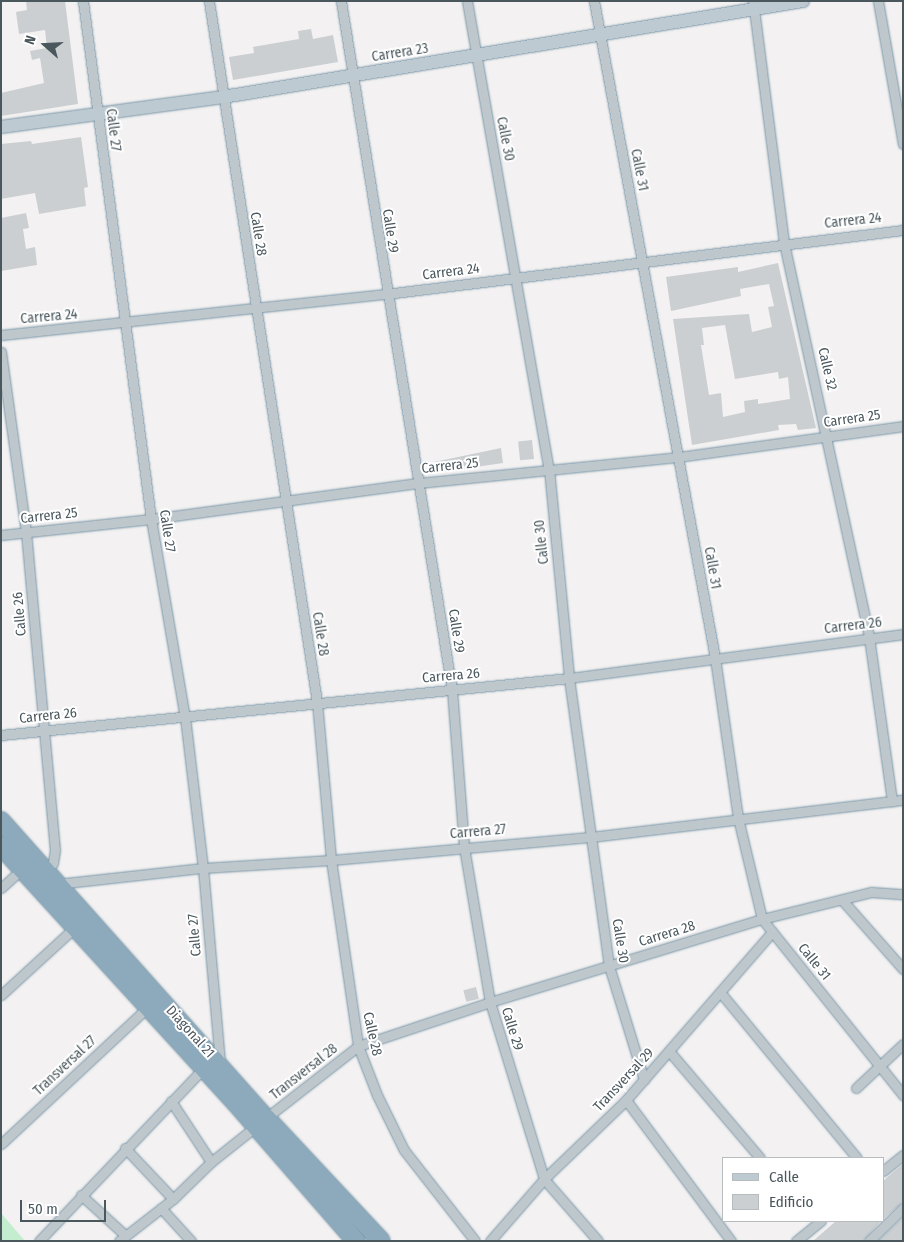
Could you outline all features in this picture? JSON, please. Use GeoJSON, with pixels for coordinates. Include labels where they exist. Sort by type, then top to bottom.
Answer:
{"type":"FeatureCollection","features":[{"type":"Feature","properties":{"kind":"highway","name":"Diagonal 21"},"geometry":{"type":"LineString","coordinates":[[1,821],[261,1123],[356,1241]]}},
{"type":"Feature","properties":{"kind":"highway","name":"Diagonal 21"},"geometry":{"type":"LineString","coordinates":[[1,846],[148,1007],[212,1066]]}},
{"type":"Feature","properties":{"kind":"highway","name":"Diagonal 21"},"geometry":{"type":"LineString","coordinates":[[261,1123],[381,1241]]}},
{"type":"Feature","properties":{"kind":"street","name":"Calle 27"},"geometry":{"type":"LineString","coordinates":[[83,1],[123,324],[151,519],[185,716],[203,868],[212,1066]]}},
{"type":"Feature","properties":{"kind":"street","name":"Calle 28"},"geometry":{"type":"LineString","coordinates":[[209,1],[317,702],[331,860],[358,1046],[404,1150],[474,1241]]}},
{"type":"Feature","properties":{"kind":"street","name":"Calle 29"},"geometry":{"type":"LineString","coordinates":[[341,1],[386,294],[452,690],[464,847],[490,1002],[544,1179],[598,1241]]}},
{"type":"Feature","properties":{"kind":"street","name":"Calle 30"},"geometry":{"type":"LineString","coordinates":[[467,1],[475,56],[517,278],[549,469],[569,678],[609,966],[644,1080]]}},
{"type":"Feature","properties":{"kind":"street","name":"Calle 31"},"geometry":{"type":"LineString","coordinates":[[594,1],[715,658],[738,818],[762,919],[903,1095]]}},
{"type":"Feature","properties":{"kind":"street","name":"Carrera 23"},"geometry":{"type":"LineString","coordinates":[[1,127],[223,97],[599,36],[754,5],[803,1]]}},
{"type":"Feature","properties":{"kind":"street"},"geometry":{"type":"LineString","coordinates":[[878,1],[903,144]]}},
{"type":"Feature","properties":{"kind":"street","name":"Calle 32"},"geometry":{"type":"LineString","coordinates":[[754,5],[784,243],[828,436],[869,637],[892,802]]}},
{"type":"Feature","properties":{"kind":"street","name":"Carrera 24"},"geometry":{"type":"LineString","coordinates":[[1,335],[123,324],[386,294],[643,260],[903,230]]}},
{"type":"Feature","properties":{"kind":"street","name":"Calle 26"},"geometry":{"type":"LineString","coordinates":[[1,352],[26,532],[45,730],[56,854],[50,877]]}},
{"type":"Feature","properties":{"kind":"street","name":"Carrera 25"},"geometry":{"type":"LineString","coordinates":[[1,535],[151,519],[418,483],[678,457],[903,426]]}},
{"type":"Feature","properties":{"kind":"street","name":"Carrera 26"},"geometry":{"type":"LineString","coordinates":[[1,735],[569,678],[903,634]]}},
{"type":"Feature","properties":{"kind":"street","name":"Carrera 27"},"geometry":{"type":"LineString","coordinates":[[50,877],[331,860],[591,837],[738,818],[903,800]]}},
{"type":"Feature","properties":{"kind":"street"},"geometry":{"type":"LineString","coordinates":[[1,888],[22,869]]}},
{"type":"Feature","properties":{"kind":"street","name":"Carrera 28"},"geometry":{"type":"LineString","coordinates":[[358,1046],[490,1002],[762,919],[843,901],[871,892],[903,894]]}},
{"type":"Feature","properties":{"kind":"street"},"geometry":{"type":"LineString","coordinates":[[843,901],[903,969]]}},
{"type":"Feature","properties":{"kind":"street"},"geometry":{"type":"LineString","coordinates":[[1,995],[74,928]]}},
{"type":"Feature","properties":{"kind":"street","name":"Transversal 29"},"geometry":{"type":"LineString","coordinates":[[490,1241],[544,1179],[626,1100],[772,932]]}},
{"type":"Feature","properties":{"kind":"street"},"geometry":{"type":"LineString","coordinates":[[720,992],[856,1157]]}},
{"type":"Feature","properties":{"kind":"street","name":"Transversal 27"},"geometry":{"type":"LineString","coordinates":[[1,1144],[148,1007]]}},
{"type":"Feature","properties":{"kind":"street"},"geometry":{"type":"LineString","coordinates":[[856,1088],[903,1044]]}},
{"type":"Feature","properties":{"kind":"street","name":"Transversal 28"},"geometry":{"type":"LineString","coordinates":[[122,1238],[173,1199],[211,1162],[358,1046]]}},
{"type":"Feature","properties":{"kind":"street"},"geometry":{"type":"LineString","coordinates":[[669,1051],[759,1157]]}},
{"type":"Feature","properties":{"kind":"street"},"geometry":{"type":"LineString","coordinates":[[40,1241],[171,1101],[212,1066]]}},
{"type":"Feature","properties":{"kind":"street"},"geometry":{"type":"LineString","coordinates":[[626,1100],[731,1241]]}},
{"type":"Feature","properties":{"kind":"street"},"geometry":{"type":"LineString","coordinates":[[171,1101],[211,1162]]}},
{"type":"Feature","properties":{"kind":"street"},"geometry":{"type":"LineString","coordinates":[[125,1148],[173,1199]]}},
{"type":"Feature","properties":{"kind":"street"},"geometry":{"type":"LineString","coordinates":[[884,1170],[903,1155]]}},
{"type":"Feature","properties":{"kind":"street"},"geometry":{"type":"LineString","coordinates":[[81,1195],[122,1238]]}},
{"type":"Feature","properties":{"kind":"street"},"geometry":{"type":"LineString","coordinates":[[161,1208],[191,1241]]}},
{"type":"Feature","properties":{"kind":"street"},"geometry":{"type":"LineString","coordinates":[[869,1241],[903,1208]]}},
{"type":"Feature","properties":{"kind":"street"},"geometry":{"type":"LineString","coordinates":[[796,1241],[817,1222]]}},
{"type":"Feature","properties":{"kind":"green space"},"geometry":{"type":"Polygon","coordinates":[[[1,1213],[25,1241],[1,1241],[1,1213]]]}},
{"type":"Feature","properties":{"kind":"building"},"geometry":{"type":"Polygon","coordinates":[[[26,1],[65,1],[78,104],[1,116],[1,93],[44,83],[40,58],[32,60],[30,51],[47,48],[45,30],[19,34],[16,12],[27,10],[26,1]]]}},
{"type":"Feature","properties":{"kind":"building"},"geometry":{"type":"Polygon","coordinates":[[[311,29],[313,39],[333,35],[338,62],[233,80],[229,57],[254,53],[253,47],[299,39],[298,31],[311,29]]]}},
{"type":"Feature","properties":{"kind":"building"},"geometry":{"type":"Polygon","coordinates":[[[81,137],[88,187],[84,188],[86,206],[39,214],[35,193],[1,199],[1,144],[31,141],[32,144],[81,137]]]}},
{"type":"Feature","properties":{"kind":"building"},"geometry":{"type":"Polygon","coordinates":[[[26,213],[29,228],[23,229],[26,249],[35,247],[37,265],[1,271],[1,218],[26,213]]]}},
{"type":"Feature","properties":{"kind":"building"},"geometry":{"type":"Polygon","coordinates":[[[778,263],[816,428],[798,430],[796,424],[778,425],[779,430],[692,445],[673,319],[749,314],[752,332],[772,327],[768,307],[774,306],[769,284],[740,289],[741,296],[671,311],[666,277],[738,267],[738,272],[778,263]],[[725,325],[702,328],[704,345],[701,345],[709,395],[721,393],[723,417],[745,412],[744,401],[758,399],[758,404],[790,399],[788,377],[779,379],[778,372],[735,379],[725,325]]]}},
{"type":"Feature","properties":{"kind":"building"},"geometry":{"type":"Polygon","coordinates":[[[532,440],[534,459],[520,460],[518,441],[532,440]]]}},
{"type":"Feature","properties":{"kind":"building"},"geometry":{"type":"Polygon","coordinates":[[[501,448],[503,463],[435,473],[434,462],[501,448]]]}},
{"type":"Feature","properties":{"kind":"building"},"geometry":{"type":"Polygon","coordinates":[[[476,987],[479,999],[466,1002],[463,990],[476,987]]]}},
{"type":"Feature","properties":{"kind":"building"},"geometry":{"type":"Polygon","coordinates":[[[903,1164],[903,1202],[884,1218],[884,1180],[903,1164]]]}},
{"type":"Feature","properties":{"kind":"building"},"geometry":{"type":"Polygon","coordinates":[[[903,1217],[903,1241],[878,1241],[903,1217]]]}},
{"type":"Feature","properties":{"kind":"building"},"geometry":{"type":"Polygon","coordinates":[[[835,1222],[880,1222],[863,1241],[813,1241],[835,1222]]]}}]}
